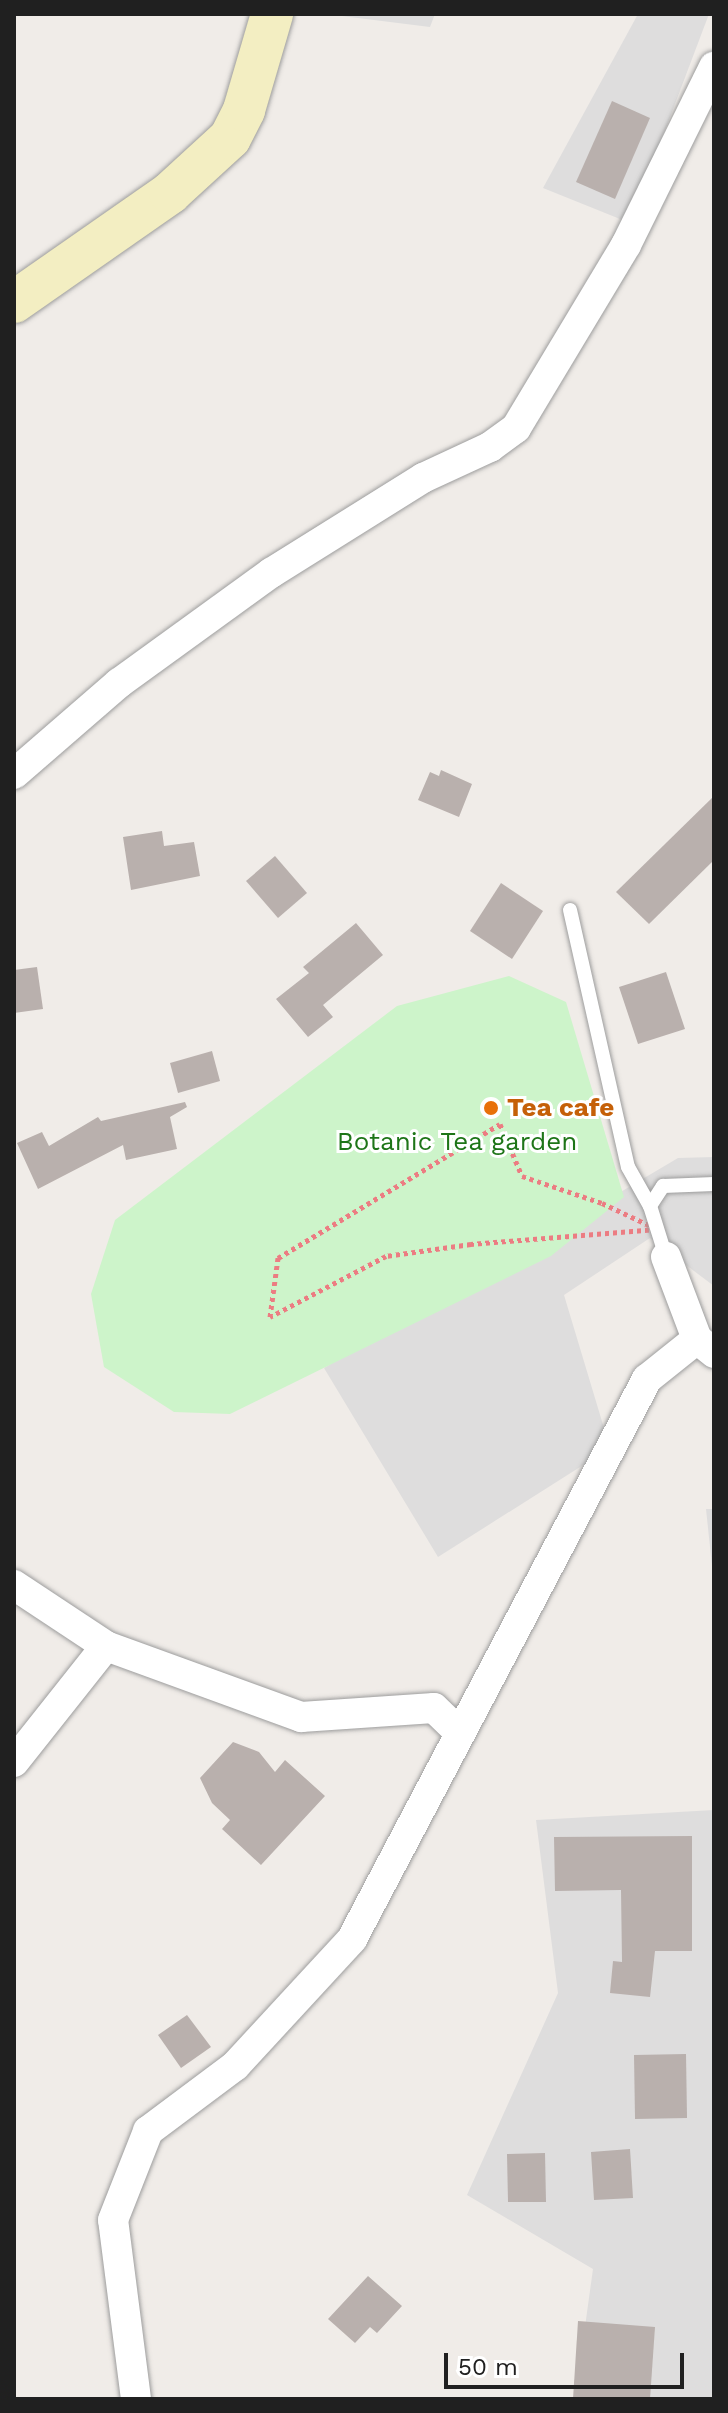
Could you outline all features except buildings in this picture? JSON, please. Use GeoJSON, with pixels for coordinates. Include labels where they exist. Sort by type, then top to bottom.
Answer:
{"type":"FeatureCollection","features":[{"type":"Feature","properties":{"kind":"street"},"geometry":{"type":"LineString","coordinates":[[14,302],[170,193],[230,138],[244,110],[272,14]]}},
{"type":"Feature","properties":{"kind":"street"},"geometry":{"type":"LineString","coordinates":[[14,774],[119,683],[271,573],[423,478],[490,447],[516,428],[626,245],[714,67]]}},
{"type":"Feature","properties":{"kind":"street"},"geometry":{"type":"LineString","coordinates":[[136,2399],[113,2220],[148,2131],[235,2066],[352,1939],[647,1379],[706,1346],[666,1257]]}},
{"type":"Feature","properties":{"kind":"street"},"geometry":{"type":"LineString","coordinates":[[14,1585],[106,1646],[301,1717],[434,1708],[459,1732]]}},
{"type":"Feature","properties":{"kind":"street"},"geometry":{"type":"LineString","coordinates":[[14,1762],[106,1646]]}},
{"type":"Feature","properties":{"kind":"lane"},"geometry":{"type":"LineString","coordinates":[[570,910],[628,1167],[650,1206],[666,1257]]}},
{"type":"Feature","properties":{"kind":"lane"},"geometry":{"type":"LineString","coordinates":[[650,1206],[663,1186],[714,1184]]}},
{"type":"Feature","properties":{"kind":"path"},"geometry":{"type":"LineString","coordinates":[[602,1203],[522,1176],[500,1124],[278,1258],[270,1317],[386,1256],[471,1244],[657,1229]]}},
{"type":"Feature","properties":{"kind":"shaded area"},"geometry":{"type":"Polygon","coordinates":[[[326,14],[435,14],[430,27],[326,14]]]}},
{"type":"Feature","properties":{"kind":"shaded area"},"geometry":{"type":"Polygon","coordinates":[[[638,14],[709,14],[630,223],[543,188],[638,14]]]}},
{"type":"Feature","properties":{"kind":"shaded area"},"geometry":{"type":"Polygon","coordinates":[[[714,1157],[714,1286],[650,1238],[564,1295],[610,1448],[438,1557],[324,1368],[678,1158],[714,1157]]]}},
{"type":"Feature","properties":{"kind":"shaded area"},"geometry":{"type":"Polygon","coordinates":[[[706,1509],[714,1509],[714,1585],[706,1509]]]}},
{"type":"Feature","properties":{"kind":"shaded area"},"geometry":{"type":"Polygon","coordinates":[[[714,1810],[714,2399],[575,2399],[593,2269],[467,2195],[558,1993],[536,1820],[714,1810]]]}},
{"type":"Feature","properties":{"kind":"green space","name":"Botanic Tea garden"},"geometry":{"type":"Polygon","coordinates":[[[509,976],[566,1002],[624,1197],[551,1256],[230,1414],[174,1412],[104,1367],[91,1294],[115,1220],[397,1006],[509,976]]]}},
{"type":"Feature","properties":{"kind":"place","name":"Tea cafe"},"geometry":{"type":"Point","coordinates":[491,1108]}}]}
